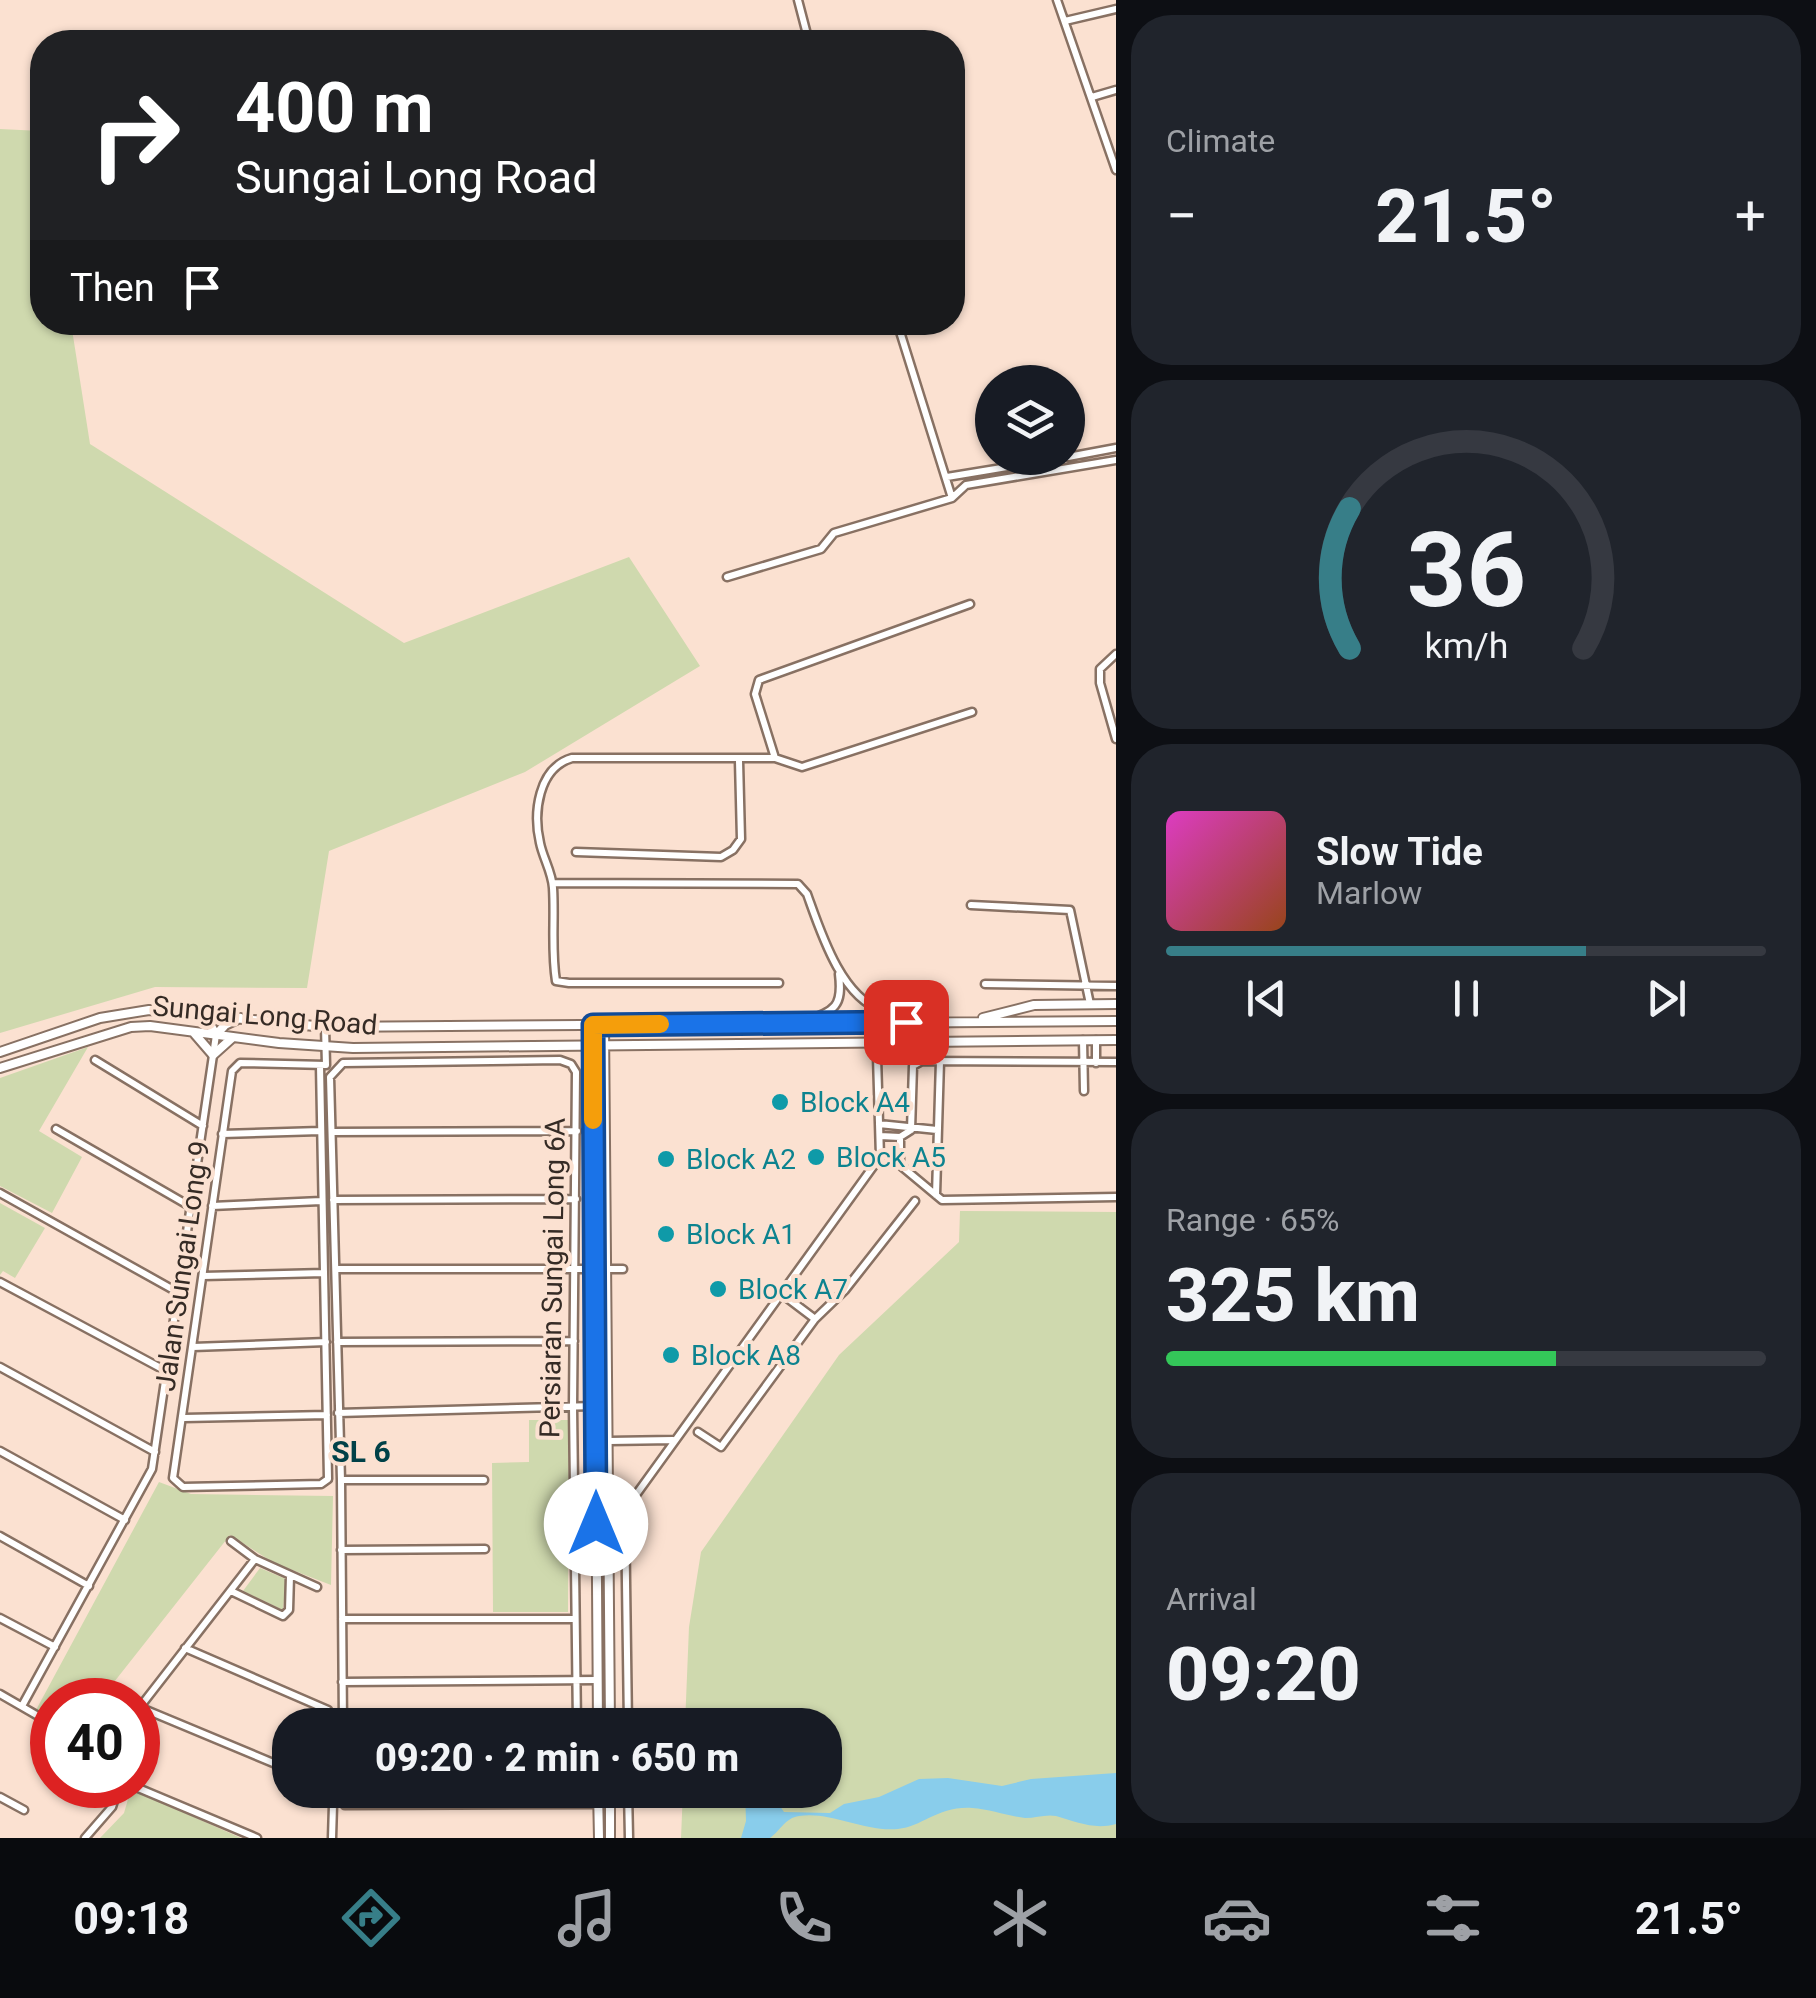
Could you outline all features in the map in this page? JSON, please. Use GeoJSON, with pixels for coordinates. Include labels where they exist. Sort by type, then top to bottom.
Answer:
{"type":"FeatureCollection","features":[{"type":"Feature","properties":{"kind":"street"},"geometry":{"type":"LineString","coordinates":[[798,0],[806,30]]}},
{"type":"Feature","properties":{"kind":"street"},"geometry":{"type":"LineString","coordinates":[[1057,0],[1116,170]]}},
{"type":"Feature","properties":{"kind":"street"},"geometry":{"type":"LineString","coordinates":[[1065,21],[1116,9]]}},
{"type":"Feature","properties":{"kind":"street"},"geometry":{"type":"LineString","coordinates":[[1092,97],[1116,90]]}},
{"type":"Feature","properties":{"kind":"street"},"geometry":{"type":"LineString","coordinates":[[902,335],[952,498]]}},
{"type":"Feature","properties":{"kind":"street"},"geometry":{"type":"LineString","coordinates":[[1085,453],[1116,448]]}},
{"type":"Feature","properties":{"kind":"street"},"geometry":{"type":"LineString","coordinates":[[727,578],[821,549],[834,533],[952,498],[966,484],[1116,460]]}},
{"type":"Feature","properties":{"kind":"street"},"geometry":{"type":"LineString","coordinates":[[946,477],[975,472]]}},
{"type":"Feature","properties":{"kind":"street"},"geometry":{"type":"LineString","coordinates":[[775,758],[755,694],[759,680],[970,604]]}},
{"type":"Feature","properties":{"kind":"street"},"geometry":{"type":"LineString","coordinates":[[1116,654],[1100,670],[1116,739]]}},
{"type":"Feature","properties":{"kind":"street"},"geometry":{"type":"LineString","coordinates":[[779,983],[556,981],[553,883],[537,825],[543,787],[558,762],[572,758],[775,758],[802,767],[972,712]]}},
{"type":"Feature","properties":{"kind":"street"},"geometry":{"type":"LineString","coordinates":[[576,852],[721,857],[734,850],[741,839],[739,761]]}},
{"type":"Feature","properties":{"kind":"street"},"geometry":{"type":"LineString","coordinates":[[553,883],[798,884],[839,970],[862,999],[879,1010],[936,1022]]}},
{"type":"Feature","properties":{"kind":"street"},"geometry":{"type":"LineString","coordinates":[[971,905],[1070,910],[1090,1004]]}},
{"type":"Feature","properties":{"kind":"street"},"geometry":{"type":"LineString","coordinates":[[800,1023],[832,1010],[841,990],[839,970]]}},
{"type":"Feature","properties":{"kind":"street"},"geometry":{"type":"LineString","coordinates":[[985,984],[1116,986]]}},
{"type":"Feature","properties":{"kind":"street"},"geometry":{"type":"LineString","coordinates":[[969,1022],[1034,1005],[1116,1004]]}},
{"type":"Feature","properties":{"kind":"street","name":"Sungai Long Road"},"geometry":{"type":"LineString","coordinates":[[0,1052],[100,1018],[148,1010],[325,1027],[1116,1021]]}},
{"type":"Feature","properties":{"kind":"street"},"geometry":{"type":"LineString","coordinates":[[195,1013],[212,1026],[216,1036]]}},
{"type":"Feature","properties":{"kind":"street"},"geometry":{"type":"LineString","coordinates":[[22,1706],[147,1482],[168,1372],[216,1036],[225,1025],[242,1017]]}},
{"type":"Feature","properties":{"kind":"street"},"geometry":{"type":"LineString","coordinates":[[628,1708],[625,1510],[877,1163],[880,1157],[876,1023]]}},
{"type":"Feature","properties":{"kind":"street"},"geometry":{"type":"LineString","coordinates":[[529,1025],[530,1045]]}},
{"type":"Feature","properties":{"kind":"street"},"geometry":{"type":"LineString","coordinates":[[593,1025],[598,1708]]}},
{"type":"Feature","properties":{"kind":"street"},"geometry":{"type":"LineString","coordinates":[[604,1025],[610,1708]]}},
{"type":"Feature","properties":{"kind":"street","name":"Sungai Long Road"},"geometry":{"type":"LineString","coordinates":[[0,1068],[132,1027],[150,1026],[325,1047],[1116,1040]]}},
{"type":"Feature","properties":{"kind":"street"},"geometry":{"type":"LineString","coordinates":[[184,1418],[327,1415],[320,1131],[320,1066],[326,1065],[325,1027]]}},
{"type":"Feature","properties":{"kind":"street"},"geometry":{"type":"LineString","coordinates":[[194,1032],[213,1055]]}},
{"type":"Feature","properties":{"kind":"street"},"geometry":{"type":"LineString","coordinates":[[213,1055],[234,1037]]}},
{"type":"Feature","properties":{"kind":"street"},"geometry":{"type":"LineString","coordinates":[[1083,1040],[1084,1091]]}},
{"type":"Feature","properties":{"kind":"street"},"geometry":{"type":"LineString","coordinates":[[1096,1040],[1096,1063]]}},
{"type":"Feature","properties":{"kind":"street"},"geometry":{"type":"LineString","coordinates":[[94,1060],[204,1126]]}},
{"type":"Feature","properties":{"kind":"street","name":"Persiaran Sungai Long 6A"},"geometry":{"type":"LineString","coordinates":[[332,1132],[330,1077],[334,1068],[343,1063],[560,1060],[572,1064],[576,1072],[572,1407],[577,1708]]}},
{"type":"Feature","properties":{"kind":"street"},"geometry":{"type":"LineString","coordinates":[[911,1130],[913,1066],[922,1061],[1116,1062]]}},
{"type":"Feature","properties":{"kind":"street"},"geometry":{"type":"LineString","coordinates":[[936,1196],[940,1061]]}},
{"type":"Feature","properties":{"kind":"street","name":"Jalan Sungai Long 9"},"geometry":{"type":"LineString","coordinates":[[320,1066],[240,1063],[232,1071],[173,1478],[182,1487],[325,1482],[329,1475],[327,1415]]}},
{"type":"Feature","properties":{"kind":"street"},"geometry":{"type":"LineString","coordinates":[[879,1124],[903,1124],[911,1130]]}},
{"type":"Feature","properties":{"kind":"street"},"geometry":{"type":"LineString","coordinates":[[56,1129],[193,1208]]}},
{"type":"Feature","properties":{"kind":"street"},"geometry":{"type":"LineString","coordinates":[[879,1136],[900,1137],[911,1130],[937,1130]]}},
{"type":"Feature","properties":{"kind":"street"},"geometry":{"type":"LineString","coordinates":[[222,1134],[320,1131]]}},
{"type":"Feature","properties":{"kind":"street"},"geometry":{"type":"LineString","coordinates":[[343,1708],[332,1132],[578,1131]]}},
{"type":"Feature","properties":{"kind":"street"},"geometry":{"type":"LineString","coordinates":[[900,1137],[900,1166],[946,1200],[1116,1197]]}},
{"type":"Feature","properties":{"kind":"street"},"geometry":{"type":"LineString","coordinates":[[0,1193],[179,1293]]}},
{"type":"Feature","properties":{"kind":"street"},"geometry":{"type":"LineString","coordinates":[[333,1200],[576,1199]]}},
{"type":"Feature","properties":{"kind":"street"},"geometry":{"type":"LineString","coordinates":[[212,1206],[321,1201]]}},
{"type":"Feature","properties":{"kind":"street"},"geometry":{"type":"LineString","coordinates":[[698,1432],[721,1447],[814,1319],[845,1290],[916,1201]]}},
{"type":"Feature","properties":{"kind":"street"},"geometry":{"type":"LineString","coordinates":[[336,1269],[624,1269]]}},
{"type":"Feature","properties":{"kind":"street"},"geometry":{"type":"LineString","coordinates":[[203,1276],[324,1273]]}},
{"type":"Feature","properties":{"kind":"street"},"geometry":{"type":"LineString","coordinates":[[0,1282],[168,1372]]}},
{"type":"Feature","properties":{"kind":"street"},"geometry":{"type":"LineString","coordinates":[[782,1294],[814,1319]]}},
{"type":"Feature","properties":{"kind":"street"},"geometry":{"type":"LineString","coordinates":[[337,1342],[574,1341]]}},
{"type":"Feature","properties":{"kind":"street"},"geometry":{"type":"LineString","coordinates":[[192,1348],[326,1342]]}},
{"type":"Feature","properties":{"kind":"street"},"geometry":{"type":"LineString","coordinates":[[0,1367],[155,1452]]}},
{"type":"Feature","properties":{"kind":"street"},"geometry":{"type":"LineString","coordinates":[[338,1413],[595,1406]]}},
{"type":"Feature","properties":{"kind":"street"},"geometry":{"type":"LineString","coordinates":[[609,1441],[675,1440]]}},
{"type":"Feature","properties":{"kind":"street"},"geometry":{"type":"LineString","coordinates":[[0,1451],[125,1520]]}},
{"type":"Feature","properties":{"kind":"street"},"geometry":{"type":"LineString","coordinates":[[341,1480],[484,1480]]}},
{"type":"Feature","properties":{"kind":"street"},"geometry":{"type":"LineString","coordinates":[[0,1536],[89,1586]]}},
{"type":"Feature","properties":{"kind":"street"},"geometry":{"type":"LineString","coordinates":[[230,1540],[256,1559],[317,1587]]}},
{"type":"Feature","properties":{"kind":"street"},"geometry":{"type":"LineString","coordinates":[[341,1550],[485,1548]]}},
{"type":"Feature","properties":{"kind":"street"},"geometry":{"type":"LineString","coordinates":[[160,1680],[256,1559]]}},
{"type":"Feature","properties":{"kind":"street"},"geometry":{"type":"LineString","coordinates":[[231,1591],[283,1616],[289,1610],[290,1576]]}},
{"type":"Feature","properties":{"kind":"street"},"geometry":{"type":"LineString","coordinates":[[0,1618],[55,1647]]}},
{"type":"Feature","properties":{"kind":"street"},"geometry":{"type":"LineString","coordinates":[[342,1619],[575,1619]]}},
{"type":"Feature","properties":{"kind":"street"},"geometry":{"type":"LineString","coordinates":[[184,1648],[323,1708]]}},
{"type":"Feature","properties":{"kind":"street"},"geometry":{"type":"LineString","coordinates":[[342,1682],[597,1680]]}},
{"type":"Feature","properties":{"kind":"street"},"geometry":{"type":"LineString","coordinates":[[0,1694],[30,1711]]}},
{"type":"Feature","properties":{"kind":"street"},"geometry":{"type":"LineString","coordinates":[[160,1719],[272,1763]]}},
{"type":"Feature","properties":{"kind":"street"},"geometry":{"type":"LineString","coordinates":[[0,1797],[24,1810]]}},
{"type":"Feature","properties":{"kind":"street"},"geometry":{"type":"LineString","coordinates":[[160,1797],[257,1838]]}},
{"type":"Feature","properties":{"kind":"street"},"geometry":{"type":"LineString","coordinates":[[86,1838],[111,1808]]}},
{"type":"Feature","properties":{"kind":"street"},"geometry":{"type":"LineString","coordinates":[[332,1838],[333,1808]]}},
{"type":"Feature","properties":{"kind":"street"},"geometry":{"type":"LineString","coordinates":[[598,1808],[598,1838]]}},
{"type":"Feature","properties":{"kind":"street"},"geometry":{"type":"LineString","coordinates":[[610,1808],[610,1838]]}},
{"type":"Feature","properties":{"kind":"street"},"geometry":{"type":"LineString","coordinates":[[628,1808],[629,1838]]}},
{"type":"Feature","properties":{"kind":"green space"},"geometry":{"type":"Polygon","coordinates":[[[0,129],[30,130],[30,335],[73,335],[90,444],[404,643],[629,557],[700,666],[525,772],[329,851],[307,988],[155,987],[0,1033],[0,129]]]}},
{"type":"Feature","properties":{"kind":"green space"},"geometry":{"type":"Polygon","coordinates":[[[88,1047],[39,1131],[82,1157],[52,1213],[0,1186],[0,1078],[88,1047]]]}},
{"type":"Feature","properties":{"kind":"green space"},"geometry":{"type":"Polygon","coordinates":[[[0,1203],[45,1228],[15,1278],[3,1271],[0,1275],[0,1203]]]}},
{"type":"Feature","properties":{"kind":"green space"},"geometry":{"type":"Polygon","coordinates":[[[960,1211],[1116,1212],[1116,1838],[681,1838],[682,1808],[842,1808],[842,1708],[686,1708],[689,1627],[701,1552],[839,1355],[959,1242],[960,1211]]]}},
{"type":"Feature","properties":{"kind":"green space"},"geometry":{"type":"Polygon","coordinates":[[[529,1420],[569,1420],[568,1612],[493,1612],[492,1463],[529,1462],[529,1420]]]}},
{"type":"Feature","properties":{"kind":"green space"},"geometry":{"type":"Polygon","coordinates":[[[159,1482],[191,1494],[333,1496],[331,1585],[274,1563],[230,1535],[117,1678],[53,1678],[159,1482]]]}},
{"type":"Feature","properties":{"kind":"green space"},"geometry":{"type":"Polygon","coordinates":[[[260,1568],[286,1579],[283,1610],[243,1591],[260,1568]]]}},
{"type":"Feature","properties":{"kind":"green space"},"geometry":{"type":"Polygon","coordinates":[[[160,1802],[241,1838],[100,1838],[125,1808],[160,1808],[160,1802]]]}},
{"type":"Feature","properties":{"kind":"water"},"geometry":{"type":"Polygon","coordinates":[[[1116,1773],[1116,1824],[1100,1826],[1052,1816],[1025,1818],[960,1808],[898,1829],[872,1828],[823,1816],[799,1816],[770,1838],[741,1838],[746,1808],[830,1813],[844,1804],[879,1797],[919,1779],[948,1778],[1002,1786],[1031,1779],[1116,1773]]]}},
{"type":"Feature","properties":{"kind":"slow traffic"},"geometry":{"type":"LineString","coordinates":[[593,1120],[593,1025],[660,1024]]}},
{"type":"Feature","properties":{"kind":"place","name":"Block A4"},"geometry":{"type":"Point","coordinates":[780,1102]}},
{"type":"Feature","properties":{"kind":"place","name":"Block A5"},"geometry":{"type":"Point","coordinates":[816,1157]}},
{"type":"Feature","properties":{"kind":"place","name":"Block A2"},"geometry":{"type":"Point","coordinates":[666,1159]}},
{"type":"Feature","properties":{"kind":"place","name":"Block A1"},"geometry":{"type":"Point","coordinates":[666,1234]}},
{"type":"Feature","properties":{"kind":"place","name":"Block A7"},"geometry":{"type":"Point","coordinates":[718,1289]}},
{"type":"Feature","properties":{"kind":"place","name":"Block A8"},"geometry":{"type":"Point","coordinates":[671,1355]}},
{"type":"Feature","properties":{"kind":"district","name":"SL 6"},"geometry":{"type":"Point","coordinates":[361,1452]}},
{"type":"Feature","properties":{"kind":"route"},"geometry":{"type":"LineString","coordinates":[[596,1524],[593,1025],[906,1022]]}}]}
